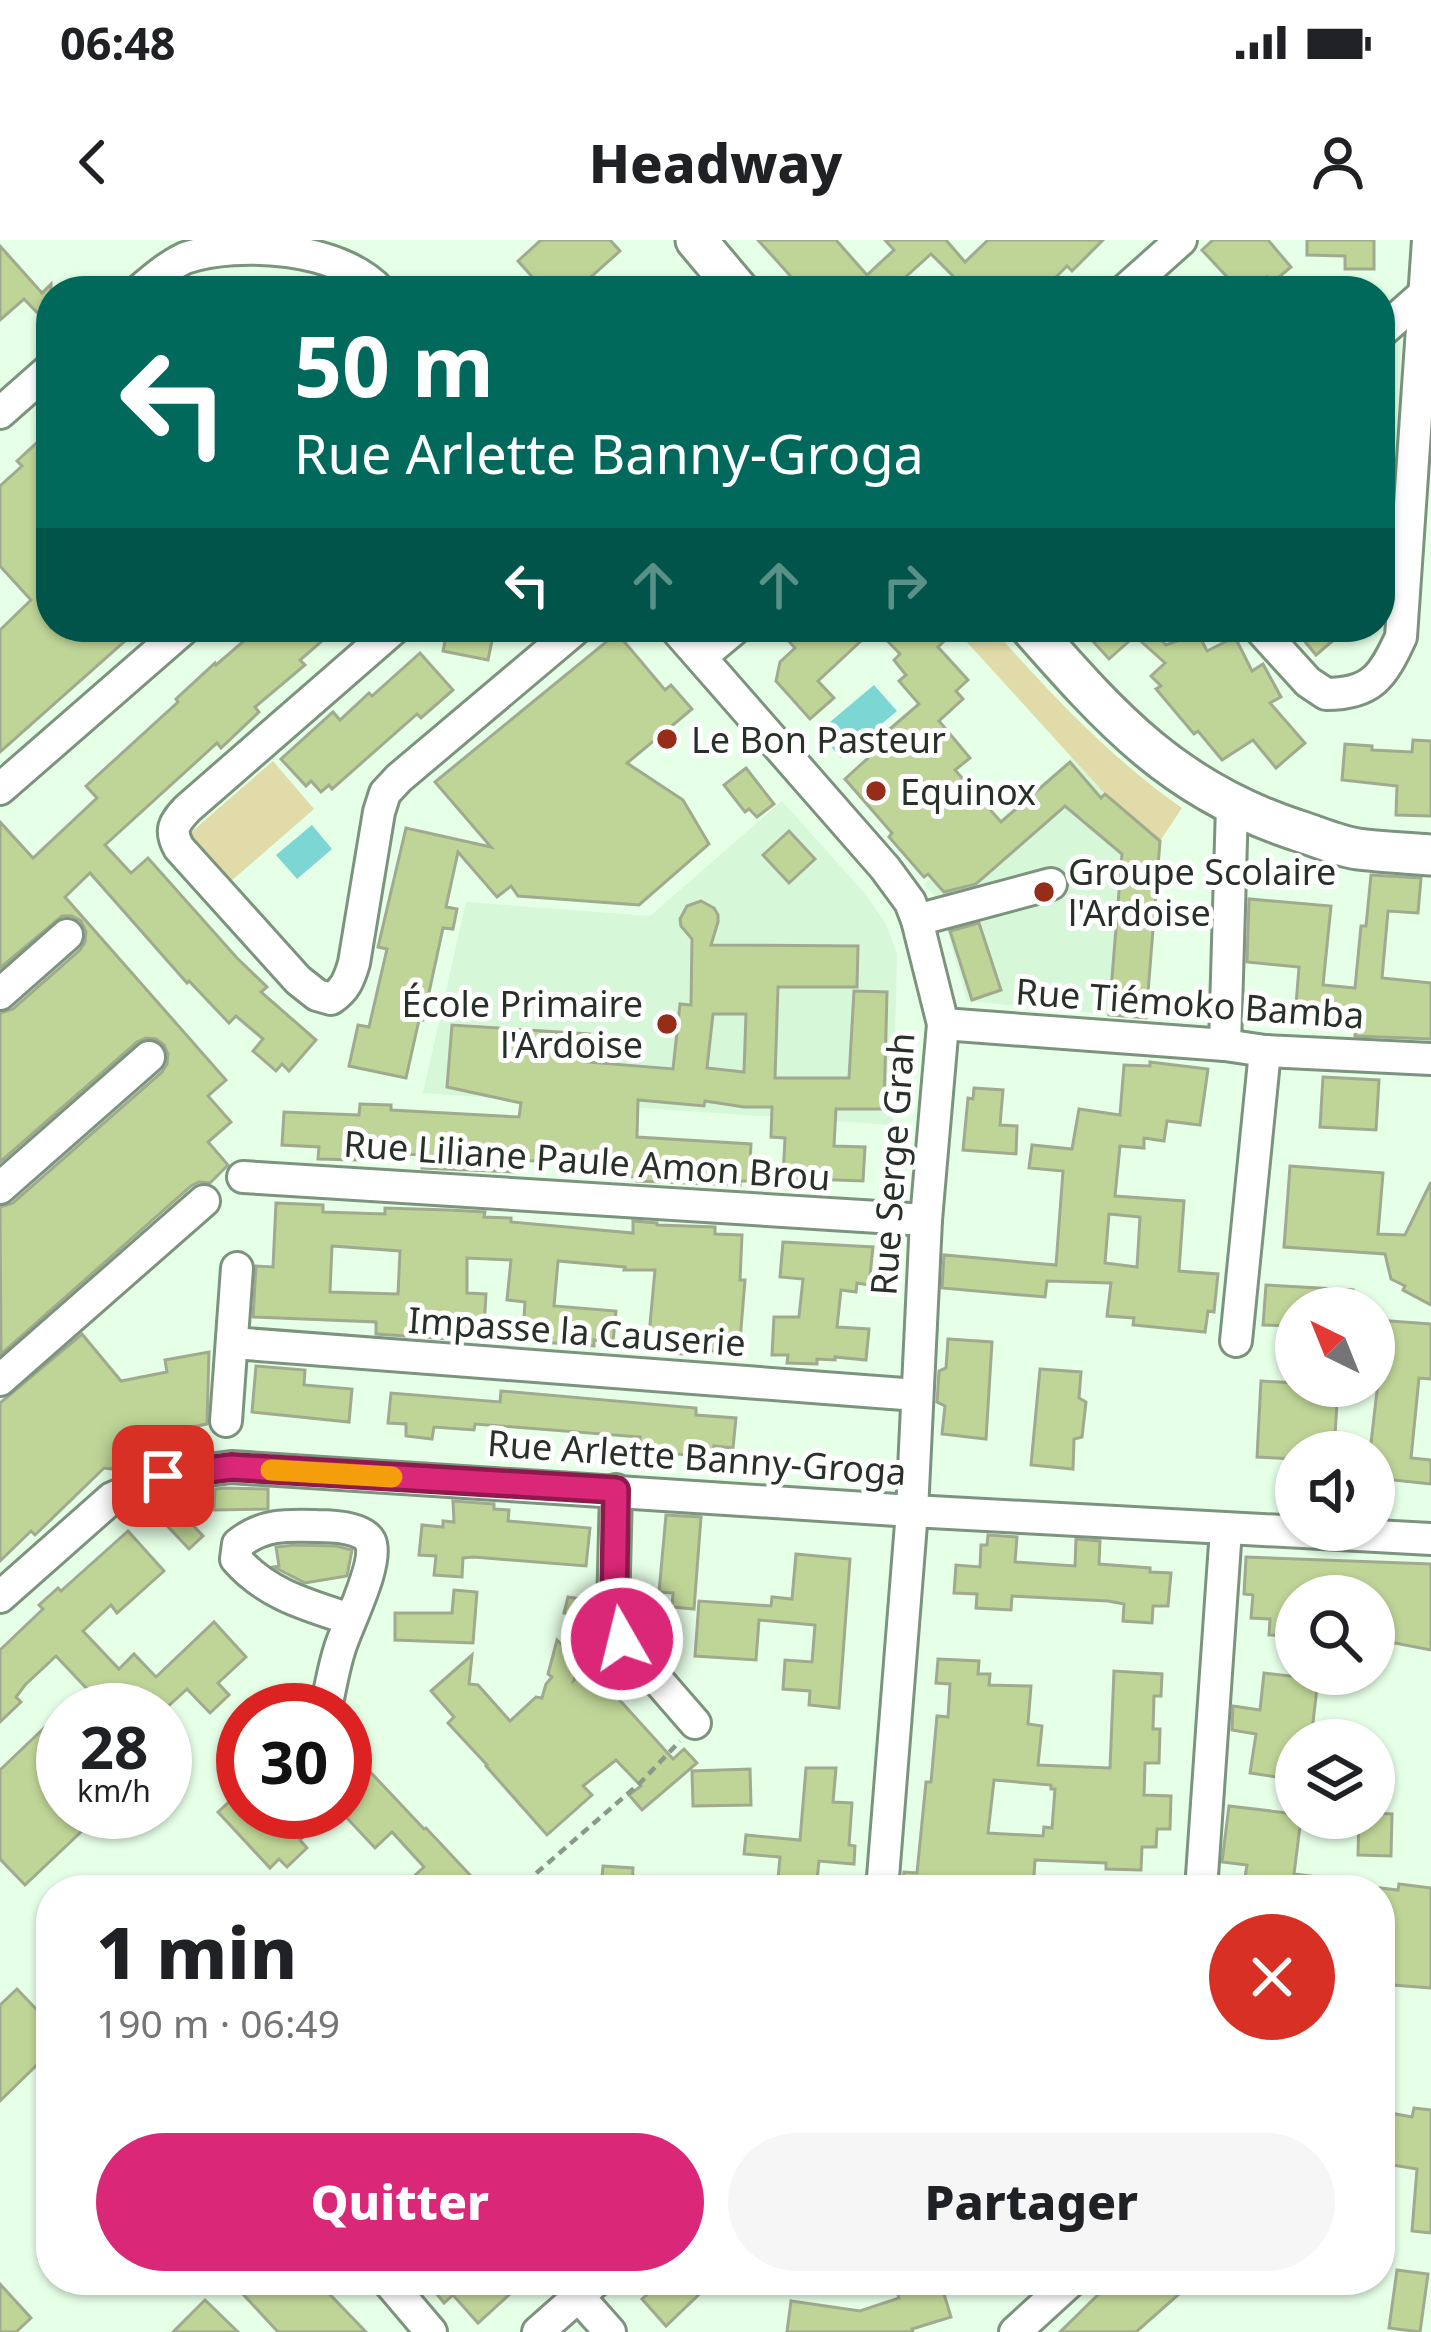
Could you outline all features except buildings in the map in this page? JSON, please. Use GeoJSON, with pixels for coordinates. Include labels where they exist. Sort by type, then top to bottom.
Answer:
{"type":"FeatureCollection","features":[{"type":"Feature","properties":{"kind":"main road"},"geometry":{"type":"LineString","coordinates":[[709,245],[729,276]]}},
{"type":"Feature","properties":{"kind":"main road"},"geometry":{"type":"LineString","coordinates":[[1043,642],[1139,744],[1232,806],[1353,848],[1431,855]]}},
{"type":"Feature","properties":{"kind":"street"},"geometry":{"type":"LineString","coordinates":[[1141,276],[1181,240]]}},
{"type":"Feature","properties":{"kind":"street"},"geometry":{"type":"LineString","coordinates":[[1272,642],[1308,682],[1326,694],[1345,694],[1375,680],[1388,666],[1401,637],[1428,240]]}},
{"type":"Feature","properties":{"kind":"street"},"geometry":{"type":"LineString","coordinates":[[156,276],[196,248],[270,246],[322,256],[363,276]]}},
{"type":"Feature","properties":{"kind":"street"},"geometry":{"type":"LineString","coordinates":[[1395,320],[1424,294]]}},
{"type":"Feature","properties":{"kind":"street"},"geometry":{"type":"LineString","coordinates":[[0,413],[36,381]]}},
{"type":"Feature","properties":{"kind":"street"},"geometry":{"type":"LineString","coordinates":[[0,789],[169,642]]}},
{"type":"Feature","properties":{"kind":"street"},"geometry":{"type":"LineString","coordinates":[[379,642],[187,809],[173,827],[179,848],[298,980],[331,999],[349,982],[386,793],[557,642]]}},
{"type":"Feature","properties":{"kind":"street","name":"Rue Serge Grah"},"geometry":{"type":"LineString","coordinates":[[688,642],[910,902],[943,1024],[883,1875]]}},
{"type":"Feature","properties":{"kind":"street"},"geometry":{"type":"LineString","coordinates":[[701,657],[719,642]]}},
{"type":"Feature","properties":{"kind":"street"},"geometry":{"type":"LineString","coordinates":[[1225,1045],[1232,806]]}},
{"type":"Feature","properties":{"kind":"street"},"geometry":{"type":"LineString","coordinates":[[917,920],[1051,884]]}},
{"type":"Feature","properties":{"kind":"street"},"geometry":{"type":"LineString","coordinates":[[0,994],[67,935]]}},
{"type":"Feature","properties":{"kind":"street","name":"Rue Tiémoko Bamba"},"geometry":{"type":"LineString","coordinates":[[943,1024],[1431,1060]]}},
{"type":"Feature","properties":{"kind":"street"},"geometry":{"type":"LineString","coordinates":[[1236,1341],[1265,1051]]}},
{"type":"Feature","properties":{"kind":"street"},"geometry":{"type":"LineString","coordinates":[[0,1188],[149,1057]]}},
{"type":"Feature","properties":{"kind":"street","name":"Rue Liliane Paule Amon Brou"},"geometry":{"type":"LineString","coordinates":[[243,1177],[926,1220]]}},
{"type":"Feature","properties":{"kind":"street"},"geometry":{"type":"LineString","coordinates":[[4,1370],[204,1201]]}},
{"type":"Feature","properties":{"kind":"street"},"geometry":{"type":"LineString","coordinates":[[226,1421],[237,1268]]}},
{"type":"Feature","properties":{"kind":"street","name":"Impasse la Causerie"},"geometry":{"type":"LineString","coordinates":[[232,1343],[917,1395]]}},
{"type":"Feature","properties":{"kind":"street","name":"Rue Arlette Banny-Groga"},"geometry":{"type":"LineString","coordinates":[[0,1597],[112,1498],[163,1476],[231,1467],[1431,1539]]}},
{"type":"Feature","properties":{"kind":"street"},"geometry":{"type":"LineString","coordinates":[[616,1490],[617,1628],[694,1724]]}},
{"type":"Feature","properties":{"kind":"street"},"geometry":{"type":"LineString","coordinates":[[1202,1875],[1226,1529]]}},
{"type":"Feature","properties":{"kind":"street"},"geometry":{"type":"LineString","coordinates":[[332,1683],[350,1619]]}},
{"type":"Feature","properties":{"kind":"street"},"geometry":{"type":"LineString","coordinates":[[399,2295],[431,2332]]}},
{"type":"Feature","properties":{"kind":"street"},"geometry":{"type":"LineString","coordinates":[[538,2332],[580,2295]]}},
{"type":"Feature","properties":{"kind":"street"},"geometry":{"type":"LineString","coordinates":[[592,2295],[610,2332]]}},
{"type":"Feature","properties":{"kind":"street"},"geometry":{"type":"LineString","coordinates":[[1015,2332],[1056,2295]]}},
{"type":"Feature","properties":{"kind":"path"},"geometry":{"type":"LineString","coordinates":[[534,1875],[640,1783],[694,1724]]}},
{"type":"Feature","properties":{"kind":"shaded area"},"geometry":{"type":"Polygon","coordinates":[[[967,642],[1005,642],[1105,746],[1182,808],[1160,841],[1105,794],[967,642]]]}},
{"type":"Feature","properties":{"kind":"shaded area","name":"Groupe Scolaire l'Ardoise"},"geometry":{"type":"Polygon","coordinates":[[[1072,758],[1160,841],[1146,1018],[967,1001],[939,901],[924,884],[1072,758]]]}},
{"type":"Feature","properties":{"kind":"shaded area"},"geometry":{"type":"Polygon","coordinates":[[[273,761],[314,809],[230,882],[189,834],[273,761]]]}},
{"type":"Feature","properties":{"kind":"shaded area","name":"École Primaire l'Ardoise"},"geometry":{"type":"Polygon","coordinates":[[[782,801],[867,896],[886,924],[897,954],[893,1125],[423,1093],[466,902],[650,916],[782,801]]]}},
{"type":"Feature","properties":{"kind":"water"},"geometry":{"type":"Polygon","coordinates":[[[874,685],[897,711],[841,758],[818,732],[874,685]]]}},
{"type":"Feature","properties":{"kind":"water"},"geometry":{"type":"Polygon","coordinates":[[[312,825],[332,849],[297,879],[276,855],[312,825]]]}},
{"type":"Feature","properties":{"kind":"slow traffic"},"geometry":{"type":"LineString","coordinates":[[271,1470],[392,1477]]}},
{"type":"Feature","properties":{"kind":"place","name":"Le Bon Pasteur"},"geometry":{"type":"Point","coordinates":[667,739]}},
{"type":"Feature","properties":{"kind":"place","name":"Equinox"},"geometry":{"type":"Point","coordinates":[876,791]}},
{"type":"Feature","properties":{"kind":"place","name":"Groupe Scolaire l'Ardoise"},"geometry":{"type":"Point","coordinates":[1044,892]}},
{"type":"Feature","properties":{"kind":"place","name":"École Primaire l'Ardoise"},"geometry":{"type":"Point","coordinates":[667,1024]}},
{"type":"Feature","properties":{"kind":"route"},"geometry":{"type":"LineString","coordinates":[[163,1476],[231,1467],[616,1490],[614,1612],[622,1639]]}}]}
